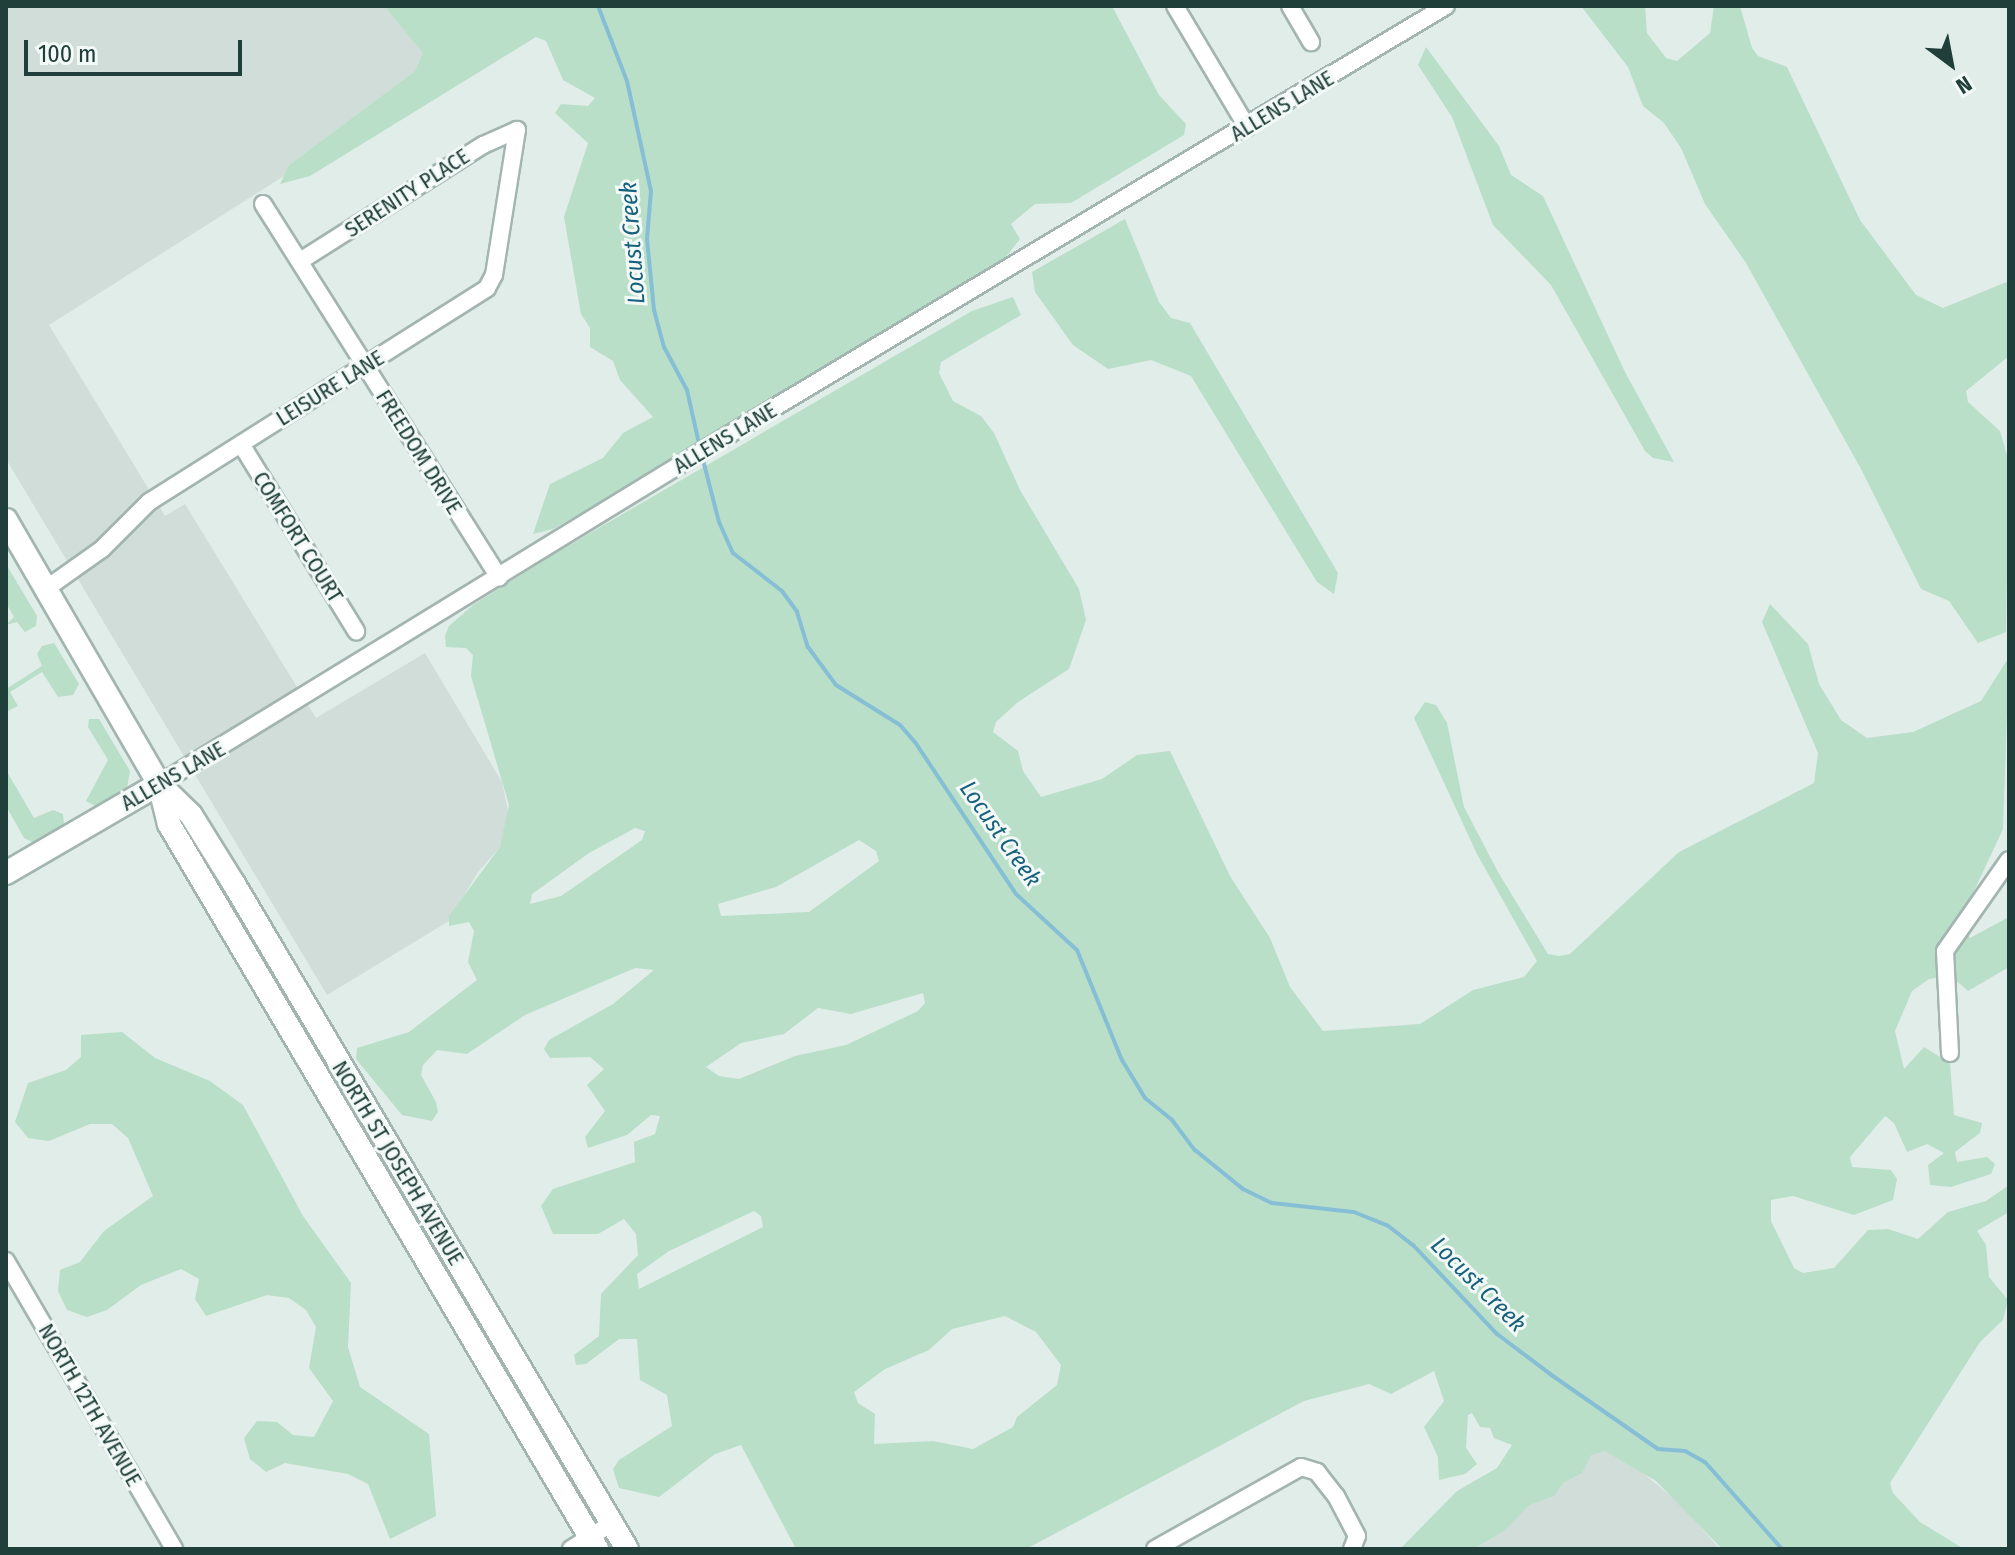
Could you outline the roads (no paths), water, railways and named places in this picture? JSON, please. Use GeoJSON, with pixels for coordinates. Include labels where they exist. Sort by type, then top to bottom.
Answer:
{"type":"FeatureCollection","features":[{"type":"Feature","properties":{"kind":"main road","name":"NORTH ST JOSEPH AVENUE"},"geometry":{"type":"LineString","coordinates":[[6,520],[159,784],[169,824],[586,1545]]}},
{"type":"Feature","properties":{"kind":"main road","name":"NORTH ST JOSEPH AVENUE"},"geometry":{"type":"LineString","coordinates":[[159,784],[191,815],[220,861],[627,1549]]}},
{"type":"Feature","properties":{"kind":"main road","name":"ALLENS LANE"},"geometry":{"type":"LineString","coordinates":[[6,873],[159,784]]}},
{"type":"Feature","properties":{"kind":"street"},"geometry":{"type":"LineString","coordinates":[[1175,6],[1247,127]]}},
{"type":"Feature","properties":{"kind":"street"},"geometry":{"type":"LineString","coordinates":[[1290,6],[1311,42]]}},
{"type":"Feature","properties":{"kind":"street","name":"ALLENS LANE"},"geometry":{"type":"LineString","coordinates":[[159,784],[730,434],[1446,6]]}},
{"type":"Feature","properties":{"kind":"street","name":"SERENITY PLACE"},"geometry":{"type":"LineString","coordinates":[[300,261],[483,145],[517,130]]}},
{"type":"Feature","properties":{"kind":"street","name":"LEISURE LANE"},"geometry":{"type":"LineString","coordinates":[[47,588],[102,549],[149,502],[492,282],[517,130]]}},
{"type":"Feature","properties":{"kind":"street","name":"FREEDOM DRIVE"},"geometry":{"type":"LineString","coordinates":[[263,204],[499,578]]}},
{"type":"Feature","properties":{"kind":"street","name":"COMFORT COURT"},"geometry":{"type":"LineString","coordinates":[[241,444],[356,631]]}},
{"type":"Feature","properties":{"kind":"street"},"geometry":{"type":"LineString","coordinates":[[1950,1053],[1945,951],[2009,860]]}},
{"type":"Feature","properties":{"kind":"street","name":"NORTH 12TH AVENUE"},"geometry":{"type":"LineString","coordinates":[[6,1261],[174,1549]]}},
{"type":"Feature","properties":{"kind":"street"},"geometry":{"type":"LineString","coordinates":[[1155,1549],[1301,1467],[1317,1472],[1353,1524],[1357,1536],[1352,1549]]}},
{"type":"Feature","properties":{"kind":"street"},"geometry":{"type":"LineString","coordinates":[[586,1545],[612,1523]]}},
{"type":"Feature","properties":{"kind":"waterway","name":"Locust Creek"},"geometry":{"type":"LineString","coordinates":[[598,6],[627,81],[651,191],[647,239],[654,310],[664,347],[687,390],[700,448]]}},
{"type":"Feature","properties":{"kind":"waterway","name":"Locust Creek"},"geometry":{"type":"LineString","coordinates":[[702,456],[719,522],[733,553],[782,591],[797,612],[808,647],[836,685],[900,725],[915,742],[1016,894],[1077,950],[1122,1060],[1145,1098],[1172,1120],[1195,1150],[1243,1189],[1272,1203],[1354,1212],[1387,1225],[1414,1246],[1497,1334],[1550,1374],[1658,1449],[1685,1451],[1705,1462],[1782,1549]]}}]}
